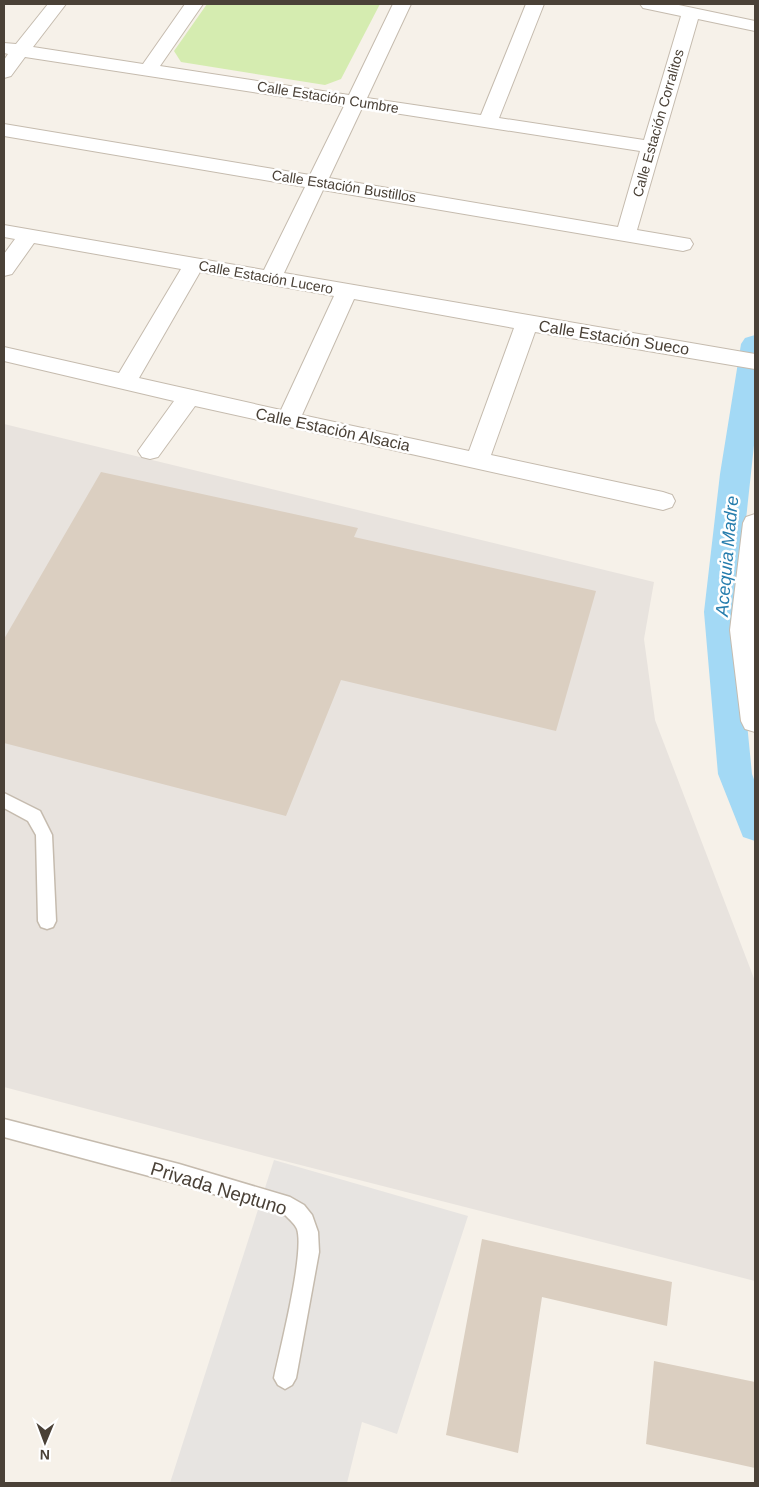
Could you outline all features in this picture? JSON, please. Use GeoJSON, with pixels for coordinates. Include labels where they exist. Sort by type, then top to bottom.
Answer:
{"type":"FeatureCollection","features":[{"type":"Feature","properties":{"kind":"street"},"geometry":{"type":"LineString","coordinates":[[4,72],[12,50],[57,4]]}},
{"type":"Feature","properties":{"kind":"street"},"geometry":{"type":"LineString","coordinates":[[148,70],[194,4]]}},
{"type":"Feature","properties":{"kind":"street"},"geometry":{"type":"LineString","coordinates":[[271,278],[402,4]]}},
{"type":"Feature","properties":{"kind":"street"},"geometry":{"type":"LineString","coordinates":[[488,122],[535,4]]}},
{"type":"Feature","properties":{"kind":"street"},"geometry":{"type":"LineString","coordinates":[[649,4],[755,26]]}},
{"type":"Feature","properties":{"kind":"street","name":"Calle Estación Corralitos"},"geometry":{"type":"LineString","coordinates":[[626,233],[691,12]]}},
{"type":"Feature","properties":{"kind":"street","name":"Calle Estación Cumbre"},"geometry":{"type":"LineString","coordinates":[[12,50],[652,147]]}},
{"type":"Feature","properties":{"kind":"street","name":"Calle Estación Bustillos"},"geometry":{"type":"LineString","coordinates":[[4,130],[683,244]]}},
{"type":"Feature","properties":{"kind":"street","name":"Calle Estación Lucero"},"geometry":{"type":"LineString","coordinates":[[4,231],[527,323]]}},
{"type":"Feature","properties":{"kind":"street"},"geometry":{"type":"LineString","coordinates":[[4,269],[29,235]]}},
{"type":"Feature","properties":{"kind":"street"},"geometry":{"type":"LineString","coordinates":[[124,383],[194,264]]}},
{"type":"Feature","properties":{"kind":"street"},"geometry":{"type":"LineString","coordinates":[[288,420],[347,291]]}},
{"type":"Feature","properties":{"kind":"street","name":"Calle Estación Sueco"},"geometry":{"type":"LineString","coordinates":[[478,460],[527,323],[744,359]]}},
{"type":"Feature","properties":{"kind":"street","name":"Calle Estación Alsacia"},"geometry":{"type":"LineString","coordinates":[[4,354],[288,420],[663,500]]}},
{"type":"Feature","properties":{"kind":"street"},"geometry":{"type":"LineString","coordinates":[[150,451],[189,397]]}},
{"type":"Feature","properties":{"kind":"street"},"geometry":{"type":"LineString","coordinates":[[755,523],[743,630],[755,721]]}},
{"type":"Feature","properties":{"kind":"lane"},"geometry":{"type":"LineString","coordinates":[[4,800],[34,816],[44,835],[47,921]]}},
{"type":"Feature","properties":{"kind":"lane","name":"Privada Neptuno"},"geometry":{"type":"LineString","coordinates":[[4,1128],[179,1174],[290,1207],[303,1217],[308,1233],[309,1252],[285,1378]]}},
{"type":"Feature","properties":{"kind":"shaded area"},"geometry":{"type":"Polygon","coordinates":[[[4,424],[654,582],[644,639],[655,720],[755,981],[755,1281],[265,1156],[4,1087],[4,424]]]}},
{"type":"Feature","properties":{"kind":"shaded area"},"geometry":{"type":"Polygon","coordinates":[[[274,1160],[468,1216],[397,1434],[362,1422],[347,1483],[170,1483],[274,1160]]]}},
{"type":"Feature","properties":{"kind":"green space"},"geometry":{"type":"Polygon","coordinates":[[[207,4],[380,4],[341,79],[325,85],[181,62],[174,51],[207,4]]]}},
{"type":"Feature","properties":{"kind":"building"},"geometry":{"type":"Polygon","coordinates":[[[101,472],[358,528],[354,537],[596,591],[556,731],[341,680],[286,816],[4,743],[4,639],[101,472]]]}},
{"type":"Feature","properties":{"kind":"building"},"geometry":{"type":"Polygon","coordinates":[[[482,1239],[672,1282],[667,1326],[542,1297],[518,1453],[446,1435],[482,1239]]]}},
{"type":"Feature","properties":{"kind":"building"},"geometry":{"type":"Polygon","coordinates":[[[654,1361],[755,1382],[755,1468],[646,1444],[654,1361]]]}},
{"type":"Feature","properties":{"kind":"waterway","name":"Acequia Madre"},"geometry":{"type":"LineString","coordinates":[[755,344],[735,474],[720,612],[735,774],[755,826]]}}]}
